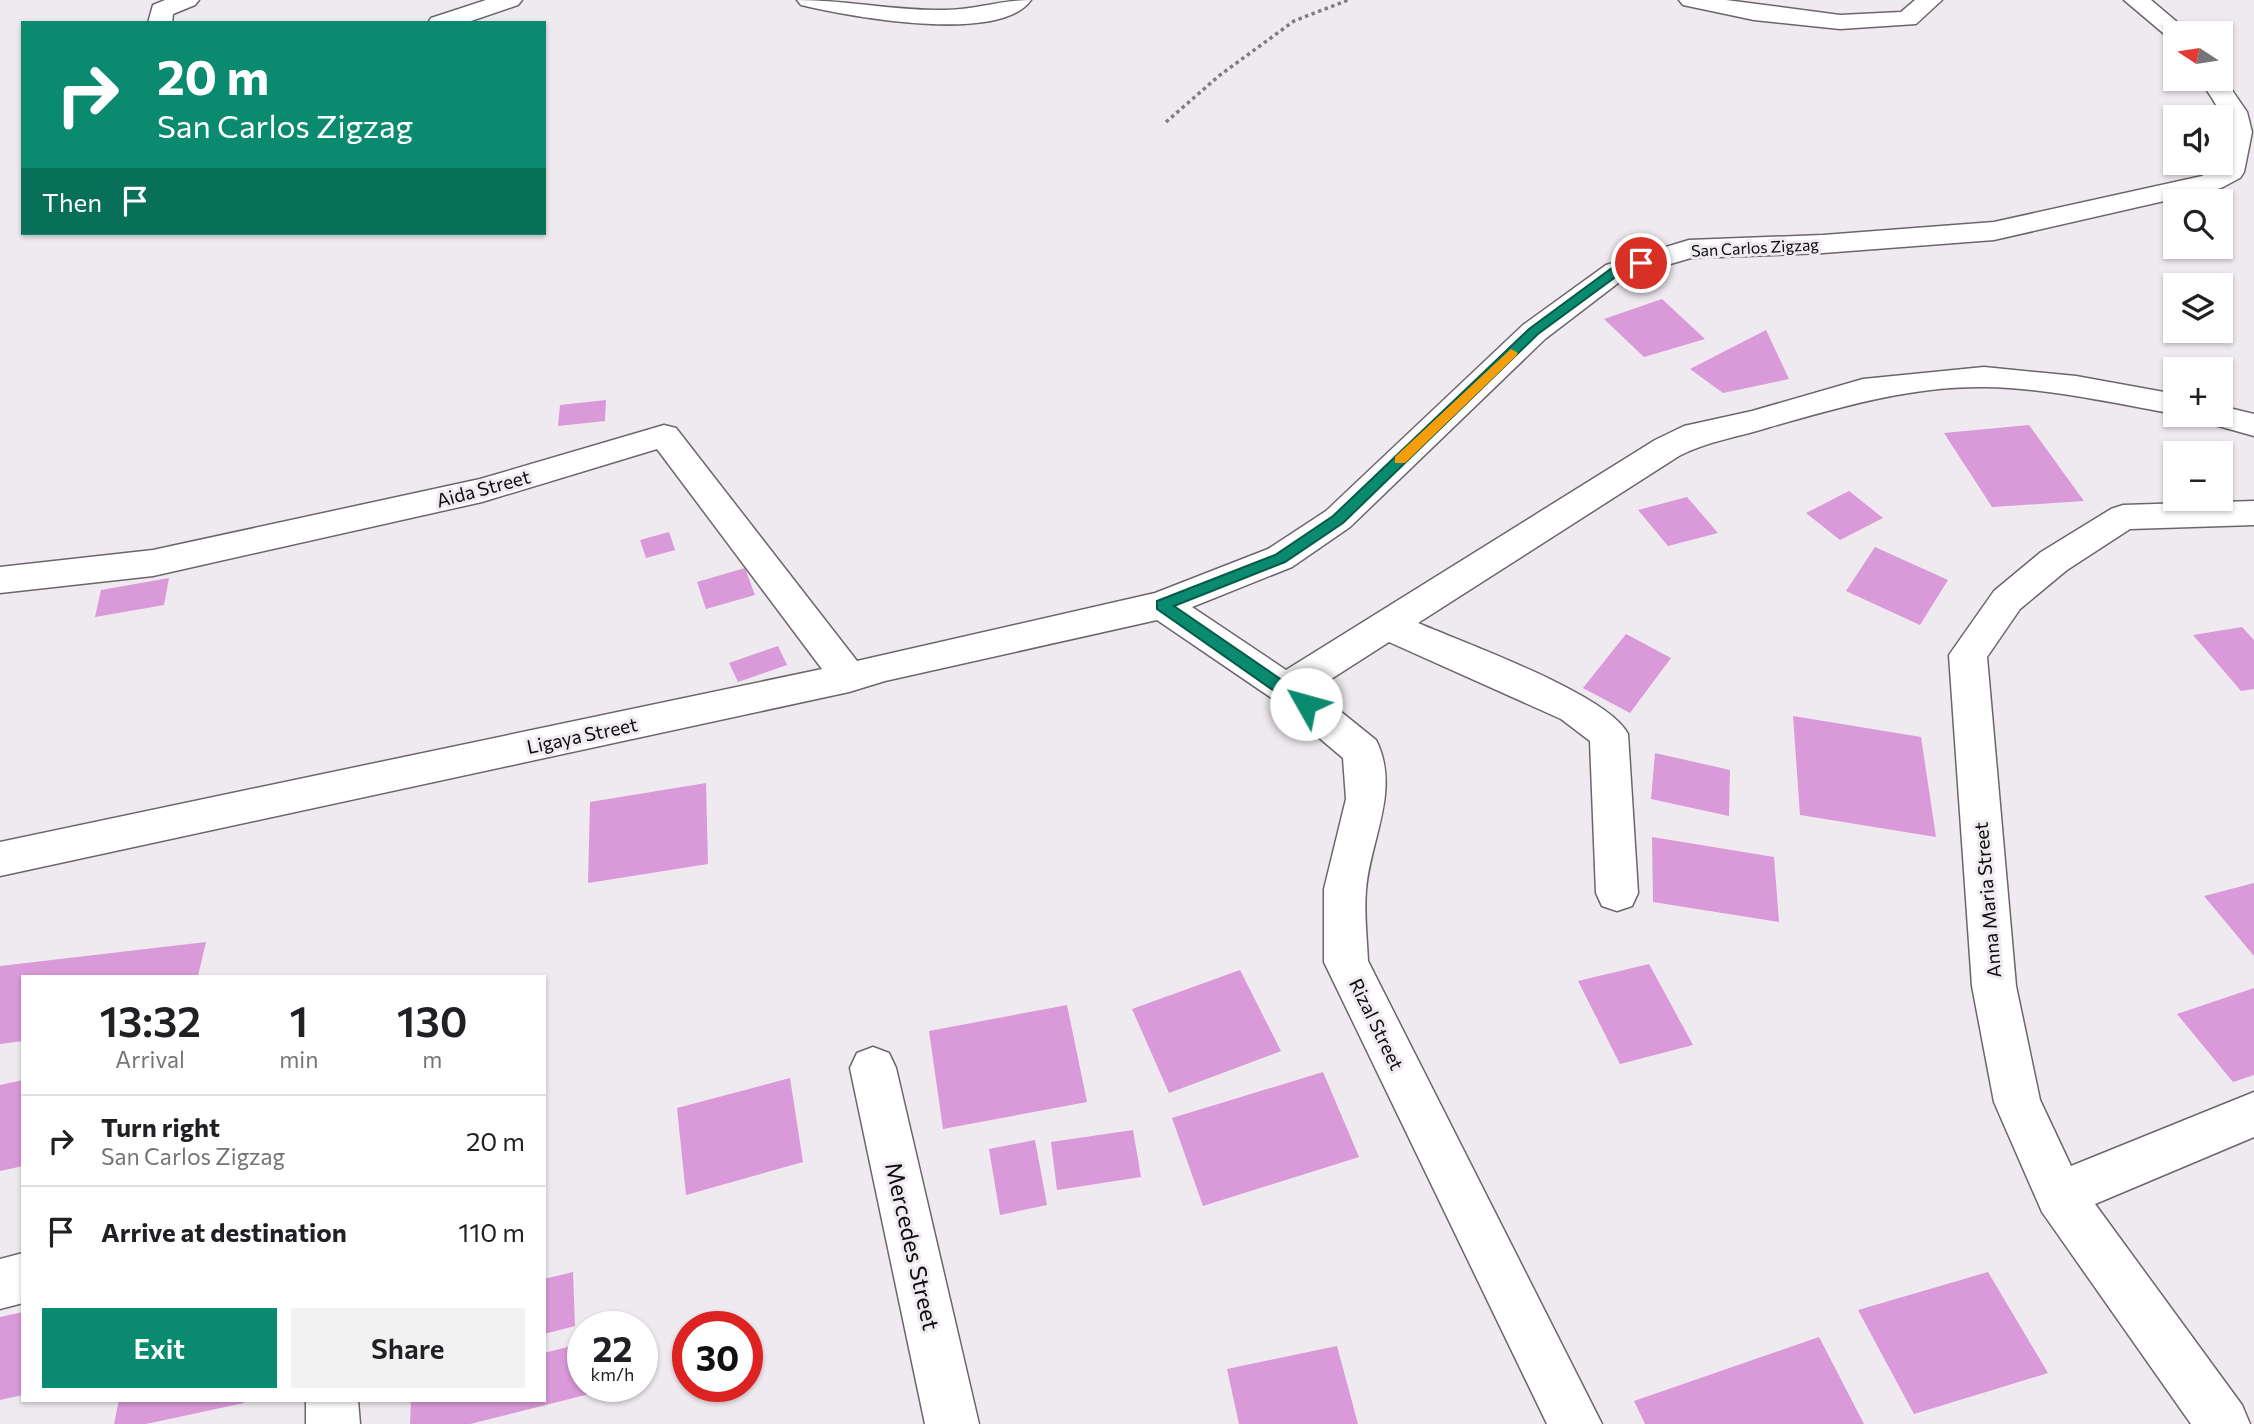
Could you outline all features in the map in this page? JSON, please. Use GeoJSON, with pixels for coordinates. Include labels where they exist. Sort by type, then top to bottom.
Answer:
{"type":"FeatureCollection","features":[{"type":"Feature","properties":{"kind":"street"},"geometry":{"type":"LineString","coordinates":[[160,21],[161,10],[187,0]]}},
{"type":"Feature","properties":{"kind":"street"},"geometry":{"type":"LineString","coordinates":[[446,21],[510,0]]}},
{"type":"Feature","properties":{"kind":"street"},"geometry":{"type":"LineString","coordinates":[[809,0],[847,9],[926,19],[1004,11],[1019,0]]}},
{"type":"Feature","properties":{"kind":"street"},"geometry":{"type":"LineString","coordinates":[[1691,0],[1754,13],[1840,22],[1906,19],[1930,0]]}},
{"type":"Feature","properties":{"kind":"street"},"geometry":{"type":"LineString","coordinates":[[2136,0],[2163,21]]}},
{"type":"Feature","properties":{"kind":"street","name":"San Carlos Zigzag"},"geometry":{"type":"LineString","coordinates":[[1162,605],[1280,558],[1338,519],[1534,332],[1616,271],[1689,249],[1824,244],[1994,231],[2211,183],[2230,172],[2240,145],[2236,110],[2221,91]]}},
{"type":"Feature","properties":{"kind":"street"},"geometry":{"type":"LineString","coordinates":[[1286,689],[1667,448],[1696,434],[1755,421],[1863,389],[1984,377],[2076,386],[2163,402]]}},
{"type":"Feature","properties":{"kind":"street"},"geometry":{"type":"LineString","coordinates":[[2233,419],[2254,425]]}},
{"type":"Feature","properties":{"kind":"street","name":"Aida Street"},"geometry":{"type":"LineString","coordinates":[[0,580],[167,560],[482,490],[664,436],[849,678]]}},
{"type":"Feature","properties":{"kind":"street","name":"Anna Maria Street"},"geometry":{"type":"LineString","coordinates":[[2223,1424],[2059,1195],[2017,1102],[1994,986],[1968,654],[2007,600],[2054,561],[2123,517],[2254,513]]}},
{"type":"Feature","properties":{"kind":"street","name":"Ligaya Street"},"geometry":{"type":"LineString","coordinates":[[0,859],[849,678],[884,667],[1162,605]]}},
{"type":"Feature","properties":{"kind":"street","name":"Rizal Street"},"geometry":{"type":"LineString","coordinates":[[1162,605],[1286,689],[1362,751],[1366,799],[1345,889],[1346,962],[1575,1424]]}},
{"type":"Feature","properties":{"kind":"street"},"geometry":{"type":"LineString","coordinates":[[1389,626],[1575,708],[1609,734],[1617,893]]}},
{"type":"Feature","properties":{"kind":"street","name":"Mercedes Street"},"geometry":{"type":"LineString","coordinates":[[873,1068],[952,1424]]}},
{"type":"Feature","properties":{"kind":"street"},"geometry":{"type":"LineString","coordinates":[[2059,1195],[2254,1114]]}},
{"type":"Feature","properties":{"kind":"street"},"geometry":{"type":"LineString","coordinates":[[0,1283],[21,1278]]}},
{"type":"Feature","properties":{"kind":"street"},"geometry":{"type":"LineString","coordinates":[[332,1402],[333,1424]]}},
{"type":"Feature","properties":{"kind":"path"},"geometry":{"type":"LineString","coordinates":[[1166,122],[1220,75],[1294,21],[1348,0]]}},
{"type":"Feature","properties":{"kind":"building"},"geometry":{"type":"Polygon","coordinates":[[[1662,299],[1705,339],[1644,357],[1604,319],[1662,299]]]}},
{"type":"Feature","properties":{"kind":"building"},"geometry":{"type":"Polygon","coordinates":[[[1766,330],[1789,379],[1723,393],[1690,369],[1766,330]]]}},
{"type":"Feature","properties":{"kind":"building"},"geometry":{"type":"Polygon","coordinates":[[[606,400],[605,421],[558,426],[560,405],[606,400]]]}},
{"type":"Feature","properties":{"kind":"building"},"geometry":{"type":"Polygon","coordinates":[[[2029,425],[2084,501],[1992,507],[1944,433],[2029,425]]]}},
{"type":"Feature","properties":{"kind":"building"},"geometry":{"type":"Polygon","coordinates":[[[1849,491],[1883,518],[1840,540],[1806,513],[1849,491]]]}},
{"type":"Feature","properties":{"kind":"building"},"geometry":{"type":"Polygon","coordinates":[[[1687,497],[1718,533],[1668,546],[1638,510],[1687,497]]]}},
{"type":"Feature","properties":{"kind":"building"},"geometry":{"type":"Polygon","coordinates":[[[669,532],[675,550],[646,558],[640,540],[669,532]]]}},
{"type":"Feature","properties":{"kind":"building"},"geometry":{"type":"Polygon","coordinates":[[[1875,547],[1948,580],[1920,625],[1846,591],[1875,547]]]}},
{"type":"Feature","properties":{"kind":"building"},"geometry":{"type":"Polygon","coordinates":[[[745,568],[755,595],[706,609],[697,582],[745,568]]]}},
{"type":"Feature","properties":{"kind":"building"},"geometry":{"type":"Polygon","coordinates":[[[169,578],[164,605],[95,617],[101,590],[169,578]]]}},
{"type":"Feature","properties":{"kind":"building"},"geometry":{"type":"Polygon","coordinates":[[[2242,627],[2254,640],[2254,689],[2241,691],[2193,635],[2242,627]]]}},
{"type":"Feature","properties":{"kind":"building"},"geometry":{"type":"Polygon","coordinates":[[[1626,634],[1671,658],[1630,713],[1583,688],[1626,634]]]}},
{"type":"Feature","properties":{"kind":"building"},"geometry":{"type":"Polygon","coordinates":[[[778,646],[787,665],[738,682],[729,663],[778,646]]]}},
{"type":"Feature","properties":{"kind":"building"},"geometry":{"type":"Polygon","coordinates":[[[1793,716],[1921,737],[1936,837],[1800,815],[1793,716]]]}},
{"type":"Feature","properties":{"kind":"building"},"geometry":{"type":"Polygon","coordinates":[[[1655,753],[1730,770],[1729,816],[1651,799],[1655,753]]]}},
{"type":"Feature","properties":{"kind":"building"},"geometry":{"type":"Polygon","coordinates":[[[706,783],[708,864],[588,883],[590,802],[706,783]]]}},
{"type":"Feature","properties":{"kind":"building"},"geometry":{"type":"Polygon","coordinates":[[[1652,837],[1774,857],[1779,922],[1653,902],[1652,837]]]}},
{"type":"Feature","properties":{"kind":"building"},"geometry":{"type":"Polygon","coordinates":[[[2254,883],[2254,956],[2204,896],[2254,883]]]}},
{"type":"Feature","properties":{"kind":"building"},"geometry":{"type":"Polygon","coordinates":[[[206,942],[198,975],[21,975],[21,1041],[0,1044],[0,966],[206,942]]]}},
{"type":"Feature","properties":{"kind":"building"},"geometry":{"type":"Polygon","coordinates":[[[1649,964],[1693,1045],[1620,1064],[1578,981],[1649,964]]]}},
{"type":"Feature","properties":{"kind":"building"},"geometry":{"type":"Polygon","coordinates":[[[1240,970],[1281,1051],[1169,1093],[1132,1009],[1240,970]]]}},
{"type":"Feature","properties":{"kind":"building"},"geometry":{"type":"Polygon","coordinates":[[[2254,988],[2254,1075],[2233,1082],[2177,1014],[2254,988]]]}},
{"type":"Feature","properties":{"kind":"building"},"geometry":{"type":"Polygon","coordinates":[[[1067,1005],[1087,1102],[943,1129],[929,1031],[1067,1005]]]}},
{"type":"Feature","properties":{"kind":"building"},"geometry":{"type":"Polygon","coordinates":[[[1323,1072],[1359,1157],[1203,1206],[1172,1118],[1323,1072]]]}},
{"type":"Feature","properties":{"kind":"building"},"geometry":{"type":"Polygon","coordinates":[[[790,1078],[803,1162],[686,1195],[677,1108],[790,1078]]]}},
{"type":"Feature","properties":{"kind":"building"},"geometry":{"type":"Polygon","coordinates":[[[21,1080],[21,1166],[0,1171],[0,1085],[21,1080]]]}},
{"type":"Feature","properties":{"kind":"building"},"geometry":{"type":"Polygon","coordinates":[[[1133,1130],[1141,1177],[1057,1190],[1051,1142],[1133,1130]]]}},
{"type":"Feature","properties":{"kind":"building"},"geometry":{"type":"Polygon","coordinates":[[[1035,1140],[1047,1205],[1000,1215],[989,1149],[1035,1140]]]}},
{"type":"Feature","properties":{"kind":"building"},"geometry":{"type":"Polygon","coordinates":[[[573,1272],[574,1311],[567,1311],[567,1328],[546,1333],[546,1279],[573,1272]]]}},
{"type":"Feature","properties":{"kind":"building"},"geometry":{"type":"Polygon","coordinates":[[[1988,1272],[2048,1373],[1914,1414],[1858,1310],[1988,1272]]]}},
{"type":"Feature","properties":{"kind":"building"},"geometry":{"type":"Polygon","coordinates":[[[21,1312],[21,1395],[0,1400],[0,1317],[21,1312]]]}},
{"type":"Feature","properties":{"kind":"building"},"geometry":{"type":"Polygon","coordinates":[[[1819,1337],[1864,1424],[1645,1424],[1634,1401],[1819,1337]]]}},
{"type":"Feature","properties":{"kind":"building"},"geometry":{"type":"Polygon","coordinates":[[[1337,1346],[1358,1424],[1239,1424],[1227,1369],[1337,1346]]]}},
{"type":"Feature","properties":{"kind":"building"},"geometry":{"type":"Polygon","coordinates":[[[567,1347],[567,1400],[470,1424],[410,1424],[411,1402],[546,1402],[546,1352],[567,1347]]]}},
{"type":"Feature","properties":{"kind":"building"},"geometry":{"type":"Polygon","coordinates":[[[119,1402],[244,1402],[146,1424],[114,1424],[119,1402]]]}},
{"type":"Feature","properties":{"kind":"slow traffic"},"geometry":{"type":"LineString","coordinates":[[1400,460],[1511,353]]}},
{"type":"Feature","properties":{"kind":"route"},"geometry":{"type":"LineString","coordinates":[[1306,704],[1162,605],[1280,558],[1338,519],[1534,332],[1616,271],[1641,263]]}}]}
